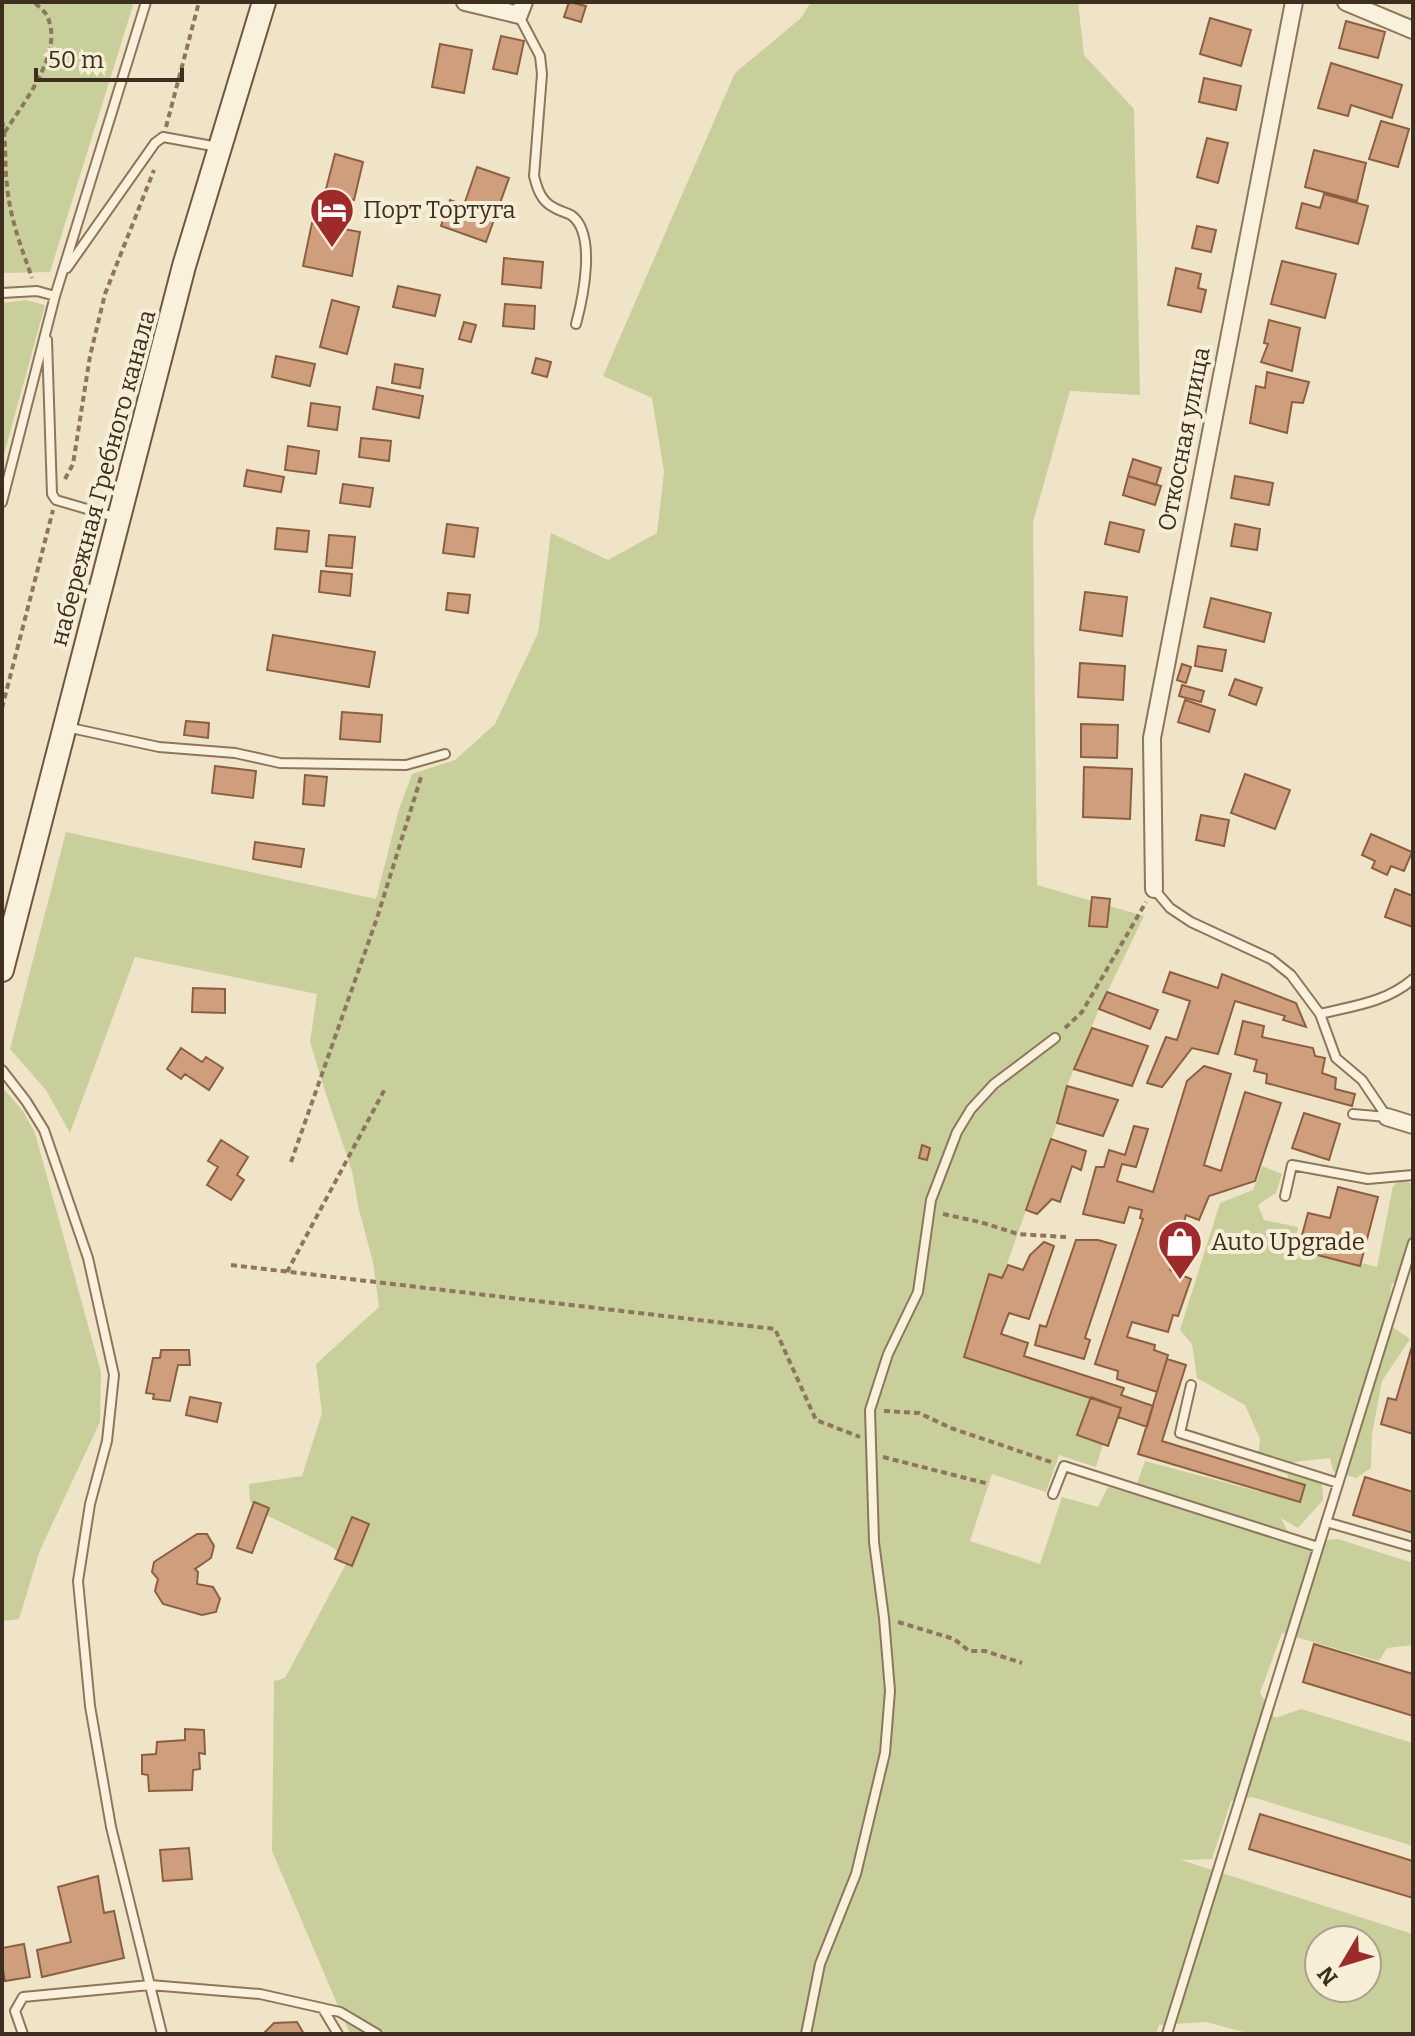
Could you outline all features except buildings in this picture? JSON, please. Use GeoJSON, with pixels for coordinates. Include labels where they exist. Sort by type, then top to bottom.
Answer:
{"type":"FeatureCollection","features":[{"type":"Feature","properties":{"kind":"street","name":"набережная Гребного канала"},"geometry":{"type":"LineString","coordinates":[[2,970],[184,266],[264,2]]}},
{"type":"Feature","properties":{"kind":"street"},"geometry":{"type":"LineString","coordinates":[[465,2],[522,8]]}},
{"type":"Feature","properties":{"kind":"street","name":"Откосная улица"},"geometry":{"type":"LineString","coordinates":[[1154,889],[1152,738],[1294,2]]}},
{"type":"Feature","properties":{"kind":"street"},"geometry":{"type":"LineString","coordinates":[[1346,2],[1413,30]]}},
{"type":"Feature","properties":{"kind":"street"},"geometry":{"type":"LineString","coordinates":[[1387,1117],[1413,1125]]}},
{"type":"Feature","properties":{"kind":"lane"},"geometry":{"type":"LineString","coordinates":[[2,502],[55,296],[146,2]]}},
{"type":"Feature","properties":{"kind":"lane"},"geometry":{"type":"LineString","coordinates":[[522,8],[540,56],[542,74],[534,176],[538,192],[550,206],[572,216],[585,239],[584,292],[576,324]]}},
{"type":"Feature","properties":{"kind":"lane"},"geometry":{"type":"LineString","coordinates":[[62,275],[155,143],[163,137],[220,147]]}},
{"type":"Feature","properties":{"kind":"lane"},"geometry":{"type":"LineString","coordinates":[[2,293],[37,291],[55,296]]}},
{"type":"Feature","properties":{"kind":"lane"},"geometry":{"type":"LineString","coordinates":[[47,330],[52,494],[56,500],[119,518]]}},
{"type":"Feature","properties":{"kind":"lane"},"geometry":{"type":"LineString","coordinates":[[65,727],[159,747],[235,753],[280,763],[406,765],[445,754]]}},
{"type":"Feature","properties":{"kind":"lane"},"geometry":{"type":"LineString","coordinates":[[1154,889],[1170,908],[1191,922],[1271,959],[1291,975],[1320,1014],[1336,1058],[1362,1080],[1387,1117]]}},
{"type":"Feature","properties":{"kind":"lane"},"geometry":{"type":"LineString","coordinates":[[1320,1014],[1383,999],[1413,979]]}},
{"type":"Feature","properties":{"kind":"lane"},"geometry":{"type":"LineString","coordinates":[[806,2034],[820,1964],[856,1874],[885,1753],[890,1691],[874,1542],[870,1410],[888,1354],[918,1292],[931,1200],[957,1132],[971,1109],[994,1084],[1055,1038]]}},
{"type":"Feature","properties":{"kind":"lane"},"geometry":{"type":"LineString","coordinates":[[2,1070],[44,1130],[88,1258],[114,1375],[107,1441],[90,1504],[78,1581],[90,1706],[111,1827],[162,2034]]}},
{"type":"Feature","properties":{"kind":"lane"},"geometry":{"type":"LineString","coordinates":[[1353,1114],[1387,1117]]}},
{"type":"Feature","properties":{"kind":"lane"},"geometry":{"type":"LineString","coordinates":[[1285,1196],[1292,1165],[1368,1179],[1413,1175]]}},
{"type":"Feature","properties":{"kind":"lane"},"geometry":{"type":"LineString","coordinates":[[1167,2034],[1413,1243]]}},
{"type":"Feature","properties":{"kind":"lane"},"geometry":{"type":"LineString","coordinates":[[1191,1385],[1180,1433],[1338,1483]]}},
{"type":"Feature","properties":{"kind":"lane"},"geometry":{"type":"LineString","coordinates":[[1053,1494],[1064,1466],[1318,1547]]}},
{"type":"Feature","properties":{"kind":"lane"},"geometry":{"type":"LineString","coordinates":[[1326,1522],[1413,1547]]}},
{"type":"Feature","properties":{"kind":"lane"},"geometry":{"type":"LineString","coordinates":[[23,2034],[15,2011],[23,1997],[150,1985],[260,1994],[340,2012],[377,2034]]}},
{"type":"Feature","properties":{"kind":"lane"},"geometry":{"type":"LineString","coordinates":[[323,2009],[338,2034]]}},
{"type":"Feature","properties":{"kind":"path"},"geometry":{"type":"LineString","coordinates":[[5,132],[45,67],[52,36],[47,15],[34,2]]}},
{"type":"Feature","properties":{"kind":"path"},"geometry":{"type":"LineString","coordinates":[[2,708],[56,500],[73,464],[90,356],[105,294],[154,172],[199,2]]}},
{"type":"Feature","properties":{"kind":"path"},"geometry":{"type":"LineString","coordinates":[[2,121],[12,222],[37,291]]}},
{"type":"Feature","properties":{"kind":"path"},"geometry":{"type":"LineString","coordinates":[[291,1162],[377,918],[427,760]]}},
{"type":"Feature","properties":{"kind":"path"},"geometry":{"type":"LineString","coordinates":[[1055,1038],[1082,1012],[1154,889]]}},
{"type":"Feature","properties":{"kind":"path"},"geometry":{"type":"LineString","coordinates":[[287,1272],[386,1087]]}},
{"type":"Feature","properties":{"kind":"path"},"geometry":{"type":"LineString","coordinates":[[930,1211],[1018,1234],[1066,1237]]}},
{"type":"Feature","properties":{"kind":"path"},"geometry":{"type":"LineString","coordinates":[[231,1265],[775,1329],[816,1420],[870,1441]]}},
{"type":"Feature","properties":{"kind":"path"},"geometry":{"type":"LineString","coordinates":[[870,1410],[919,1413],[951,1428],[1064,1466]]}},
{"type":"Feature","properties":{"kind":"path"},"geometry":{"type":"LineString","coordinates":[[871,1454],[989,1484]]}},
{"type":"Feature","properties":{"kind":"path"},"geometry":{"type":"LineString","coordinates":[[884,1618],[954,1639],[969,1651],[985,1651],[1022,1663]]}},
{"type":"Feature","properties":{"kind":"green space"},"geometry":{"type":"Polygon","coordinates":[[[2,2],[134,2],[50,272],[2,273],[2,2]]]}},
{"type":"Feature","properties":{"kind":"green space"},"geometry":{"type":"Polygon","coordinates":[[[811,2],[1078,2],[1084,55],[1134,109],[1140,395],[1070,391],[1033,522],[1037,885],[1144,916],[1099,1009],[1067,1086],[1002,1278],[988,1275],[964,1356],[1091,1397],[1078,1435],[1103,1444],[1096,1467],[1059,1455],[1046,1492],[992,1474],[970,1541],[1040,1564],[1062,1497],[1098,1507],[1108,1487],[1133,1494],[1145,1461],[1257,1491],[1286,1489],[1288,1475],[1257,1463],[1260,1439],[1245,1405],[1197,1378],[1192,1344],[1180,1330],[1220,1203],[1253,1190],[1262,1166],[1282,1174],[1276,1193],[1258,1205],[1264,1220],[1298,1227],[1295,1245],[1377,1267],[1393,1186],[1403,1178],[1413,1185],[1410,1207],[1413,1208],[1413,1268],[1392,1284],[1385,1322],[1410,1339],[1382,1381],[1372,1434],[1371,1468],[1356,1478],[1333,1471],[1330,1458],[1294,1462],[1297,1475],[1322,1482],[1323,1500],[1298,1528],[1281,1518],[1294,1543],[1338,1539],[1413,1563],[1413,1645],[1387,1648],[1379,1661],[1282,1633],[1260,1693],[1275,1718],[1301,1709],[1413,1743],[1413,1846],[1252,1797],[1231,1801],[1212,1859],[1181,1860],[1382,1924],[1303,1924],[1303,2004],[1383,2004],[1383,1924],[1413,1934],[1413,2034],[1251,2034],[1206,2022],[1159,2025],[1156,2034],[350,2034],[272,1851],[274,1681],[285,1678],[347,1562],[334,1548],[258,1511],[250,1501],[249,1484],[302,1476],[322,1413],[316,1364],[379,1307],[373,1262],[352,1171],[310,1042],[317,994],[135,957],[70,1133],[46,1090],[10,1049],[66,832],[376,899],[399,809],[412,774],[455,760],[495,724],[538,633],[551,533],[608,560],[657,533],[664,472],[652,398],[603,376],[735,73],[801,18],[811,2]]]}},
{"type":"Feature","properties":{"kind":"green space"},"geometry":{"type":"Polygon","coordinates":[[[26,300],[45,305],[2,462],[2,303],[26,300]]]}},
{"type":"Feature","properties":{"kind":"green space"},"geometry":{"type":"Polygon","coordinates":[[[2,1087],[23,1111],[35,1133],[101,1372],[100,1422],[40,1550],[19,1619],[2,1621],[2,1087]]]}},
{"type":"Feature","properties":{"kind":"place","name":"Порт Тортуга"},"geometry":{"type":"Point","coordinates":[332,249]}},
{"type":"Feature","properties":{"kind":"place","name":"Auto Upgrade"},"geometry":{"type":"Point","coordinates":[1180,1281]}}]}
